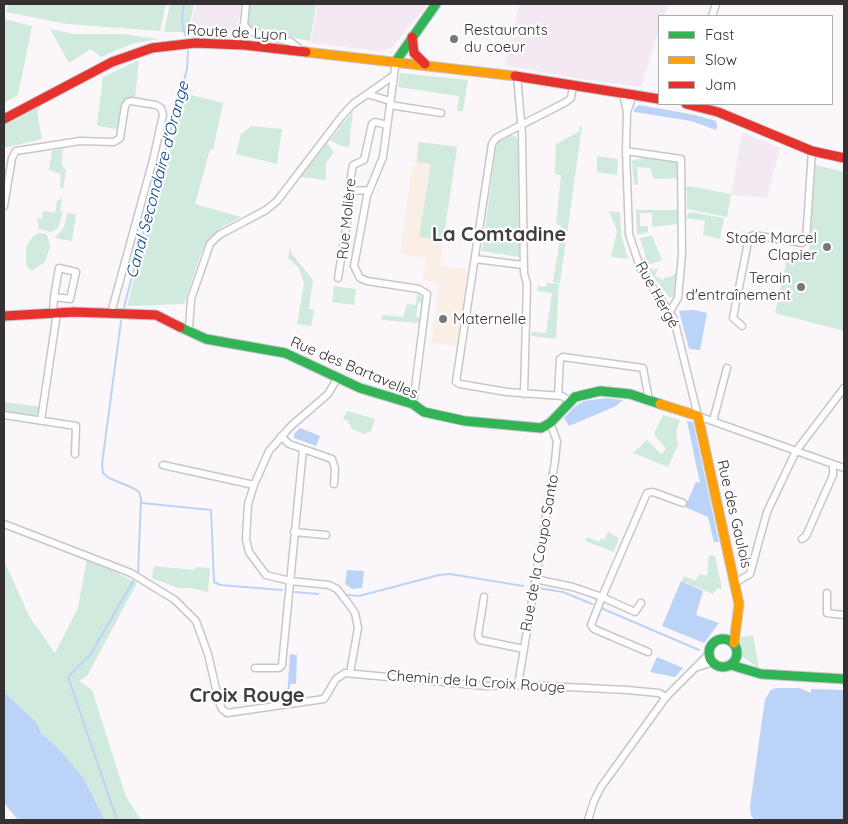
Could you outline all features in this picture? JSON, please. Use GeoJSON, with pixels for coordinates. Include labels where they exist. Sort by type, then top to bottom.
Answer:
{"type":"FeatureCollection","features":[{"type":"Feature","properties":{"kind":"street"},"geometry":{"type":"LineString","coordinates":[[246,4],[244,25],[249,31],[291,42],[302,51]]}},
{"type":"Feature","properties":{"kind":"street"},"geometry":{"type":"LineString","coordinates":[[412,404],[427,294],[419,289],[371,282],[360,278],[354,266],[369,190],[383,157],[396,61],[436,4]]}},
{"type":"Feature","properties":{"kind":"street"},"geometry":{"type":"LineString","coordinates":[[412,37],[414,53],[425,64]]}},
{"type":"Feature","properties":{"kind":"street","name":"Route de Lyon"},"geometry":{"type":"LineString","coordinates":[[4,119],[112,62],[152,48],[209,42],[516,75],[658,100]]}},
{"type":"Feature","properties":{"kind":"street"},"geometry":{"type":"LineString","coordinates":[[516,75],[521,124],[523,265],[527,284],[524,394]]}},
{"type":"Feature","properties":{"kind":"street"},"geometry":{"type":"LineString","coordinates":[[190,330],[191,299],[210,244],[219,235],[266,210],[277,201],[342,116],[367,94],[393,76]]}},
{"type":"Feature","properties":{"kind":"street"},"geometry":{"type":"LineString","coordinates":[[570,401],[558,395],[524,394],[456,382],[492,144],[496,138],[566,102],[571,98],[573,86]]}},
{"type":"Feature","properties":{"kind":"street"},"geometry":{"type":"LineString","coordinates":[[367,94],[390,103],[441,113]]}},
{"type":"Feature","properties":{"kind":"street","name":"Rue Hergé"},"geometry":{"type":"LineString","coordinates":[[623,94],[627,112],[627,206],[634,252],[641,270],[669,313],[679,335],[698,416]]}},
{"type":"Feature","properties":{"kind":"street","name":"Rue Hergé"},"geometry":{"type":"LineString","coordinates":[[627,112],[633,95]]}},
{"type":"Feature","properties":{"kind":"street"},"geometry":{"type":"LineString","coordinates":[[4,206],[12,158],[16,151],[80,141],[114,142],[120,138],[125,106],[128,102],[153,104],[161,108],[163,115],[153,160],[111,313]]}},
{"type":"Feature","properties":{"kind":"street"},"geometry":{"type":"LineString","coordinates":[[690,105],[718,112],[812,150],[844,158]]}},
{"type":"Feature","properties":{"kind":"street","name":"Rue Molière"},"geometry":{"type":"LineString","coordinates":[[338,278],[352,191],[349,186],[353,165],[364,160],[372,124],[375,122],[388,125]]}},
{"type":"Feature","properties":{"kind":"street"},"geometry":{"type":"LineString","coordinates":[[742,326],[733,318],[748,237],[754,235],[802,243],[806,240],[812,150]]}},
{"type":"Feature","properties":{"kind":"street"},"geometry":{"type":"LineString","coordinates":[[626,151],[682,159],[682,254],[678,298],[669,313]]}},
{"type":"Feature","properties":{"kind":"street"},"geometry":{"type":"LineString","coordinates":[[352,191],[369,190]]}},
{"type":"Feature","properties":{"kind":"street"},"geometry":{"type":"LineString","coordinates":[[475,259],[523,265]]}},
{"type":"Feature","properties":{"kind":"street"},"geometry":{"type":"LineString","coordinates":[[41,420],[55,313],[54,297],[59,268],[76,272],[70,299],[54,297]]}},
{"type":"Feature","properties":{"kind":"street","name":"Rue des Bartavelles"},"geometry":{"type":"LineString","coordinates":[[4,315],[111,313],[156,315],[206,339],[285,353],[299,358],[337,379],[412,404],[424,412],[475,422],[535,428],[550,423]]}},
{"type":"Feature","properties":{"kind":"street"},"geometry":{"type":"LineString","coordinates":[[558,395],[560,359],[562,357],[643,368],[649,400]]}},
{"type":"Feature","properties":{"kind":"street"},"geometry":{"type":"LineString","coordinates":[[713,421],[727,368]]}},
{"type":"Feature","properties":{"kind":"street"},"geometry":{"type":"LineString","coordinates":[[4,524],[131,573],[175,600],[196,620],[208,654],[219,702],[224,712],[234,714],[266,706],[324,699],[339,675],[350,672],[358,628],[355,613],[337,589],[329,585],[290,581],[266,575],[249,552],[246,539],[246,521],[254,485],[269,451],[281,436],[328,394],[337,379]]}},
{"type":"Feature","properties":{"kind":"street"},"geometry":{"type":"LineString","coordinates":[[735,583],[750,574],[766,512],[796,451],[844,388]]}},
{"type":"Feature","properties":{"kind":"street"},"geometry":{"type":"LineString","coordinates":[[550,423],[570,401],[583,394],[600,391],[630,394],[713,421],[833,466],[844,468]]}},
{"type":"Feature","properties":{"kind":"street"},"geometry":{"type":"LineString","coordinates":[[4,415],[76,426],[75,454]]}},
{"type":"Feature","properties":{"kind":"street","name":"Rue des Gaulois"},"geometry":{"type":"LineString","coordinates":[[698,416],[739,604],[739,619],[730,641]]}},
{"type":"Feature","properties":{"kind":"street","name":"Rue de la Coupo Santo"},"geometry":{"type":"LineString","coordinates":[[518,685],[557,441],[550,423]]}},
{"type":"Feature","properties":{"kind":"street"},"geometry":{"type":"LineString","coordinates":[[281,436],[289,444],[332,459],[335,469],[334,484]]}},
{"type":"Feature","properties":{"kind":"street"},"geometry":{"type":"LineString","coordinates":[[255,668],[279,668],[282,665],[303,449]]}},
{"type":"Feature","properties":{"kind":"street"},"geometry":{"type":"LineString","coordinates":[[163,465],[254,485]]}},
{"type":"Feature","properties":{"kind":"street"},"geometry":{"type":"LineString","coordinates":[[802,539],[806,536],[833,475],[833,466]]}},
{"type":"Feature","properties":{"kind":"street"},"geometry":{"type":"LineString","coordinates":[[648,652],[592,628],[592,621],[647,492],[653,492],[683,503]]}},
{"type":"Feature","properties":{"kind":"street"},"geometry":{"type":"LineString","coordinates":[[294,532],[326,535]]}},
{"type":"Feature","properties":{"kind":"street"},"geometry":{"type":"LineString","coordinates":[[535,579],[573,586],[636,612],[641,603]]}},
{"type":"Feature","properties":{"kind":"street"},"geometry":{"type":"LineString","coordinates":[[827,593],[827,613],[844,615]]}},
{"type":"Feature","properties":{"kind":"street"},"geometry":{"type":"LineString","coordinates":[[484,597],[478,635],[480,640],[524,649]]}},
{"type":"Feature","properties":{"kind":"street"},"geometry":{"type":"LineString","coordinates":[[750,672],[737,657],[730,641],[716,641],[710,649],[711,658],[721,667],[731,665],[750,672],[769,675],[844,679]]}},
{"type":"Feature","properties":{"kind":"street"},"geometry":{"type":"LineString","coordinates":[[731,665],[737,657]]}},
{"type":"Feature","properties":{"kind":"street"},"geometry":{"type":"LineString","coordinates":[[588,820],[601,787],[666,697],[694,668],[711,658]]}},
{"type":"Feature","properties":{"kind":"street","name":"Chemin de la Croix Rouge"},"geometry":{"type":"LineString","coordinates":[[350,672],[438,683],[627,690],[660,693],[666,697]]}},
{"type":"Feature","properties":{"kind":"shaded area"},"geometry":{"type":"Polygon","coordinates":[[[196,4],[242,4],[236,33],[190,31],[196,4]]]}},
{"type":"Feature","properties":{"kind":"shaded area"},"geometry":{"type":"Polygon","coordinates":[[[317,4],[428,4],[392,47],[380,51],[311,43],[317,4]]]}},
{"type":"Feature","properties":{"kind":"shaded area"},"geometry":{"type":"Polygon","coordinates":[[[520,4],[669,4],[664,15],[658,15],[658,33],[641,87],[581,79],[504,65],[520,4]]]}},
{"type":"Feature","properties":{"kind":"shaded area"},"geometry":{"type":"Polygon","coordinates":[[[742,132],[780,148],[767,198],[731,195],[742,132]]]}},
{"type":"Feature","properties":{"kind":"shaded area"},"geometry":{"type":"Polygon","coordinates":[[[418,141],[458,147],[440,265],[464,269],[468,272],[457,346],[431,343],[439,283],[423,280],[426,258],[400,254],[412,166],[415,166],[418,141]]]}},
{"type":"Feature","properties":{"kind":"green space"},"geometry":{"type":"Polygon","coordinates":[[[8,4],[166,4],[160,31],[67,24],[6,12],[8,4]]]}},
{"type":"Feature","properties":{"kind":"green space"},"geometry":{"type":"Polygon","coordinates":[[[170,4],[194,4],[188,32],[164,32],[170,4]]]}},
{"type":"Feature","properties":{"kind":"green space"},"geometry":{"type":"Polygon","coordinates":[[[249,4],[316,4],[310,41],[249,29],[247,24],[249,4]]]}},
{"type":"Feature","properties":{"kind":"green space"},"geometry":{"type":"Polygon","coordinates":[[[4,19],[32,26],[18,95],[4,103],[4,19]]]}},
{"type":"Feature","properties":{"kind":"green space"},"geometry":{"type":"Polygon","coordinates":[[[50,29],[74,34],[122,34],[159,39],[131,44],[101,57],[91,49],[69,63],[50,29]]]}},
{"type":"Feature","properties":{"kind":"green space"},"geometry":{"type":"Polygon","coordinates":[[[139,60],[135,98],[124,100],[117,129],[97,126],[103,77],[139,60]]]}},
{"type":"Feature","properties":{"kind":"green space"},"geometry":{"type":"Polygon","coordinates":[[[400,73],[468,80],[463,111],[457,111],[459,96],[398,87],[400,73]]]}},
{"type":"Feature","properties":{"kind":"green space"},"geometry":{"type":"Polygon","coordinates":[[[183,93],[223,103],[213,150],[210,149],[195,204],[241,217],[224,226],[208,239],[200,256],[184,304],[127,306],[156,193],[176,133],[183,93]]]}},
{"type":"Feature","properties":{"kind":"green space"},"geometry":{"type":"Polygon","coordinates":[[[43,103],[37,112],[42,139],[4,148],[4,125],[43,103]]]}},
{"type":"Feature","properties":{"kind":"green space"},"geometry":{"type":"Polygon","coordinates":[[[353,111],[349,147],[341,146],[330,140],[353,111]]]}},
{"type":"Feature","properties":{"kind":"green space"},"geometry":{"type":"Polygon","coordinates":[[[251,126],[282,129],[277,164],[236,154],[241,134],[251,126]]]}},
{"type":"Feature","properties":{"kind":"green space"},"geometry":{"type":"Polygon","coordinates":[[[579,126],[582,127],[560,283],[553,282],[562,226],[556,224],[561,175],[555,174],[556,144],[580,131],[579,126]]]}},
{"type":"Feature","properties":{"kind":"green space"},"geometry":{"type":"Polygon","coordinates":[[[509,134],[516,137],[518,142],[519,257],[482,251],[497,140],[509,134]]]}},
{"type":"Feature","properties":{"kind":"green space"},"geometry":{"type":"Polygon","coordinates":[[[419,142],[457,147],[443,240],[419,237],[431,164],[417,162],[419,142]]]}},
{"type":"Feature","properties":{"kind":"green space"},"geometry":{"type":"Polygon","coordinates":[[[327,143],[334,152],[326,163],[326,180],[301,177],[327,143]]]}},
{"type":"Feature","properties":{"kind":"green space"},"geometry":{"type":"Polygon","coordinates":[[[63,148],[62,165],[66,171],[63,189],[60,186],[61,174],[49,170],[52,151],[63,148]]]}},
{"type":"Feature","properties":{"kind":"green space"},"geometry":{"type":"Polygon","coordinates":[[[597,156],[618,159],[617,175],[597,172],[597,156]]]}},
{"type":"Feature","properties":{"kind":"green space"},"geometry":{"type":"Polygon","coordinates":[[[642,157],[673,160],[678,166],[679,178],[654,179],[650,168],[637,167],[638,184],[634,185],[632,160],[641,159],[642,157]]]}},
{"type":"Feature","properties":{"kind":"green space","name":"Stade Marcel Clapier"},"geometry":{"type":"Polygon","coordinates":[[[812,164],[844,172],[844,331],[775,313],[788,254],[809,253],[812,164]]]}},
{"type":"Feature","properties":{"kind":"green space"},"geometry":{"type":"Polygon","coordinates":[[[688,186],[731,194],[727,217],[687,209],[687,191],[685,189],[688,186]]]}},
{"type":"Feature","properties":{"kind":"green space"},"geometry":{"type":"Polygon","coordinates":[[[62,198],[60,211],[63,212],[58,228],[51,232],[39,229],[37,218],[42,219],[43,211],[55,213],[57,201],[62,198]]]}},
{"type":"Feature","properties":{"kind":"green space"},"geometry":{"type":"Polygon","coordinates":[[[636,210],[678,210],[678,224],[652,227],[652,213],[640,213],[640,226],[648,226],[648,232],[637,235],[636,210]]]}},
{"type":"Feature","properties":{"kind":"green space"},"geometry":{"type":"Polygon","coordinates":[[[609,211],[620,212],[621,234],[628,259],[611,257],[617,231],[609,211]]]}},
{"type":"Feature","properties":{"kind":"green space"},"geometry":{"type":"Polygon","coordinates":[[[689,212],[724,218],[720,239],[703,235],[705,221],[686,218],[689,212]]]}},
{"type":"Feature","properties":{"kind":"green space"},"geometry":{"type":"Polygon","coordinates":[[[67,213],[76,214],[72,241],[55,238],[64,227],[67,213]]]}},
{"type":"Feature","properties":{"kind":"green space"},"geometry":{"type":"Polygon","coordinates":[[[38,233],[46,234],[50,247],[45,262],[32,271],[27,267],[26,247],[33,236],[38,233]]]}},
{"type":"Feature","properties":{"kind":"green space"},"geometry":{"type":"Polygon","coordinates":[[[652,236],[662,260],[648,265],[640,238],[652,236]]]}},
{"type":"Feature","properties":{"kind":"green space"},"geometry":{"type":"Polygon","coordinates":[[[290,247],[292,254],[313,280],[309,309],[314,310],[311,326],[297,324],[304,283],[299,268],[288,258],[290,247]]]}},
{"type":"Feature","properties":{"kind":"green space"},"geometry":{"type":"Polygon","coordinates":[[[650,267],[652,270],[658,268],[655,276],[663,280],[666,276],[668,278],[677,273],[673,297],[669,297],[655,279],[648,268],[650,267]]]}},
{"type":"Feature","properties":{"kind":"green space"},"geometry":{"type":"Polygon","coordinates":[[[547,283],[559,284],[556,339],[531,336],[532,332],[546,333],[552,293],[537,291],[538,286],[546,287],[547,283]]]}},
{"type":"Feature","properties":{"kind":"green space"},"geometry":{"type":"Polygon","coordinates":[[[334,286],[356,289],[354,305],[332,302],[334,286]]]}},
{"type":"Feature","properties":{"kind":"green space"},"geometry":{"type":"Polygon","coordinates":[[[417,294],[423,298],[423,301],[418,304],[416,316],[420,318],[420,323],[381,320],[382,315],[403,317],[407,304],[416,305],[417,294]]]}},
{"type":"Feature","properties":{"kind":"green space"},"geometry":{"type":"Polygon","coordinates":[[[4,402],[41,407],[41,412],[31,417],[30,415],[4,411],[4,402]]]}},
{"type":"Feature","properties":{"kind":"green space"},"geometry":{"type":"Polygon","coordinates":[[[347,411],[375,419],[371,431],[364,434],[352,429],[348,421],[343,419],[347,411]]]}},
{"type":"Feature","properties":{"kind":"green space"},"geometry":{"type":"Polygon","coordinates":[[[663,415],[680,420],[676,432],[678,445],[668,467],[633,453],[647,440],[661,454],[666,449],[654,434],[663,415]]]}},
{"type":"Feature","properties":{"kind":"green space"},"geometry":{"type":"Polygon","coordinates":[[[608,532],[619,538],[614,552],[585,541],[587,537],[599,542],[601,538],[604,540],[608,532]]]}},
{"type":"Feature","properties":{"kind":"green space"},"geometry":{"type":"Polygon","coordinates":[[[709,555],[715,556],[722,589],[717,588],[713,594],[682,581],[684,576],[696,581],[699,574],[707,576],[709,555]]]}},
{"type":"Feature","properties":{"kind":"green space"},"geometry":{"type":"Polygon","coordinates":[[[87,558],[137,583],[87,676],[79,681],[92,690],[126,797],[141,820],[105,820],[83,777],[58,748],[41,733],[36,722],[4,692],[4,560],[29,616],[55,653],[78,608],[87,558]]]}},
{"type":"Feature","properties":{"kind":"green space"},"geometry":{"type":"Polygon","coordinates":[[[154,566],[194,570],[196,567],[210,568],[208,592],[191,588],[178,588],[152,578],[154,566]]]}},
{"type":"Feature","properties":{"kind":"green space"},"geometry":{"type":"Polygon","coordinates":[[[753,635],[759,669],[742,656],[739,642],[741,637],[753,635]]]}},
{"type":"Feature","properties":{"kind":"water"},"geometry":{"type":"Polygon","coordinates":[[[639,105],[695,115],[716,121],[717,127],[716,130],[691,121],[634,112],[634,109],[639,105]]]}},
{"type":"Feature","properties":{"kind":"water"},"geometry":{"type":"Polygon","coordinates":[[[694,310],[707,313],[700,350],[689,349],[679,311],[694,310]]]}},
{"type":"Feature","properties":{"kind":"water"},"geometry":{"type":"Polygon","coordinates":[[[607,398],[623,400],[616,406],[569,426],[564,418],[574,407],[584,401],[607,398]]]}},
{"type":"Feature","properties":{"kind":"water"},"geometry":{"type":"Polygon","coordinates":[[[687,421],[693,422],[719,542],[714,542],[708,517],[685,507],[696,482],[700,483],[687,421]]]}},
{"type":"Feature","properties":{"kind":"water"},"geometry":{"type":"Polygon","coordinates":[[[300,428],[320,436],[316,446],[294,438],[294,434],[300,428]]]}},
{"type":"Feature","properties":{"kind":"water"},"geometry":{"type":"Polygon","coordinates":[[[347,570],[364,571],[362,588],[352,589],[345,584],[347,570]]]}},
{"type":"Feature","properties":{"kind":"water"},"geometry":{"type":"Polygon","coordinates":[[[681,581],[703,591],[696,615],[719,623],[704,643],[662,626],[681,581]]]}},
{"type":"Feature","properties":{"kind":"water"},"geometry":{"type":"Polygon","coordinates":[[[290,654],[297,655],[296,684],[290,684],[289,698],[287,698],[290,654]]]}},
{"type":"Feature","properties":{"kind":"water"},"geometry":{"type":"Polygon","coordinates":[[[657,657],[683,668],[675,677],[650,672],[657,657]]]}},
{"type":"Feature","properties":{"kind":"water"},"geometry":{"type":"Polygon","coordinates":[[[776,688],[799,688],[811,693],[811,689],[844,690],[844,820],[762,820],[754,819],[751,816],[750,806],[765,699],[771,690],[776,688]]]}},
{"type":"Feature","properties":{"kind":"water"},"geometry":{"type":"Polygon","coordinates":[[[4,692],[36,722],[41,733],[58,748],[83,777],[105,820],[18,820],[4,803],[4,692]]]}},
{"type":"Feature","properties":{"kind":"waterway","name":"Canal Secondaire d'Orange"},"geometry":{"type":"LineString","coordinates":[[184,4],[182,21],[185,35]]}},
{"type":"Feature","properties":{"kind":"waterway","name":"Canal Secondaire d'Orange"},"geometry":{"type":"LineString","coordinates":[[124,307],[187,69],[188,51]]}},
{"type":"Feature","properties":{"kind":"waterway","name":"Canal Secondaire d'Orange"},"geometry":{"type":"LineString","coordinates":[[121,321],[102,464],[103,473],[109,478],[139,492],[141,499],[138,574]]}},
{"type":"Feature","properties":{"kind":"waterway"},"geometry":{"type":"LineString","coordinates":[[142,503],[211,510],[214,582],[220,585],[282,590]]}},
{"type":"Feature","properties":{"kind":"waterway"},"geometry":{"type":"LineString","coordinates":[[348,595],[359,596],[439,575],[450,574],[523,586]]}},
{"type":"Feature","properties":{"kind":"waterway","name":"Canal Secondaire d'Orange"},"geometry":{"type":"LineString","coordinates":[[117,820],[68,677],[90,655],[134,580]]}},
{"type":"Feature","properties":{"kind":"waterway"},"geometry":{"type":"LineString","coordinates":[[538,588],[563,592],[592,604]]}},
{"type":"Feature","properties":{"kind":"waterway"},"geometry":{"type":"LineString","coordinates":[[295,592],[318,594]]}},
{"type":"Feature","properties":{"kind":"waterway"},"geometry":{"type":"LineString","coordinates":[[601,608],[699,650]]}},
{"type":"Feature","properties":{"kind":"traffic: fast"},"geometry":{"type":"LineString","coordinates":[[396,61],[436,4]]}},
{"type":"Feature","properties":{"kind":"traffic: fast"},"geometry":{"type":"LineString","coordinates":[[180,327],[206,339],[285,353],[360,388],[413,404],[424,412],[465,421],[541,428],[550,423],[575,397],[600,391],[630,394],[660,404]]}},
{"type":"Feature","properties":{"kind":"traffic: fast"},"geometry":{"type":"LineString","coordinates":[[723,639],[733,643],[737,653],[733,663],[723,667],[713,663],[709,653],[713,643],[723,639]]}},
{"type":"Feature","properties":{"kind":"traffic: fast"},"geometry":{"type":"LineString","coordinates":[[731,665],[761,674],[844,679]]}},
{"type":"Feature","properties":{"kind":"traffic: slow"},"geometry":{"type":"LineString","coordinates":[[306,52],[515,76]]}},
{"type":"Feature","properties":{"kind":"traffic: slow"},"geometry":{"type":"LineString","coordinates":[[660,404],[698,416],[739,604],[734,643]]}},
{"type":"Feature","properties":{"kind":"traffic: jam"},"geometry":{"type":"LineString","coordinates":[[412,37],[414,53],[425,64]]}},
{"type":"Feature","properties":{"kind":"traffic: jam"},"geometry":{"type":"LineString","coordinates":[[4,119],[112,62],[152,48],[195,43],[244,45],[306,52]]}},
{"type":"Feature","properties":{"kind":"traffic: jam"},"geometry":{"type":"LineString","coordinates":[[515,76],[658,99]]}},
{"type":"Feature","properties":{"kind":"traffic: jam"},"geometry":{"type":"LineString","coordinates":[[690,105],[718,112],[812,151],[844,158]]}},
{"type":"Feature","properties":{"kind":"traffic: jam"},"geometry":{"type":"LineString","coordinates":[[4,316],[74,312],[156,315],[180,327]]}},
{"type":"Feature","properties":{"kind":"place","name":"Restaurants du coeur"},"geometry":{"type":"Point","coordinates":[454,39]}},
{"type":"Feature","properties":{"kind":"place","name":"Stade Marcel Clapier"},"geometry":{"type":"Point","coordinates":[827,247]}},
{"type":"Feature","properties":{"kind":"place","name":"Terain d'entraînement"},"geometry":{"type":"Point","coordinates":[801,287]}},
{"type":"Feature","properties":{"kind":"place","name":"Maternelle"},"geometry":{"type":"Point","coordinates":[443,319]}},
{"type":"Feature","properties":{"kind":"district","name":"La Comtadine"},"geometry":{"type":"Point","coordinates":[499,235]}},
{"type":"Feature","properties":{"kind":"district","name":"Croix Rouge"},"geometry":{"type":"Point","coordinates":[247,696]}}]}
